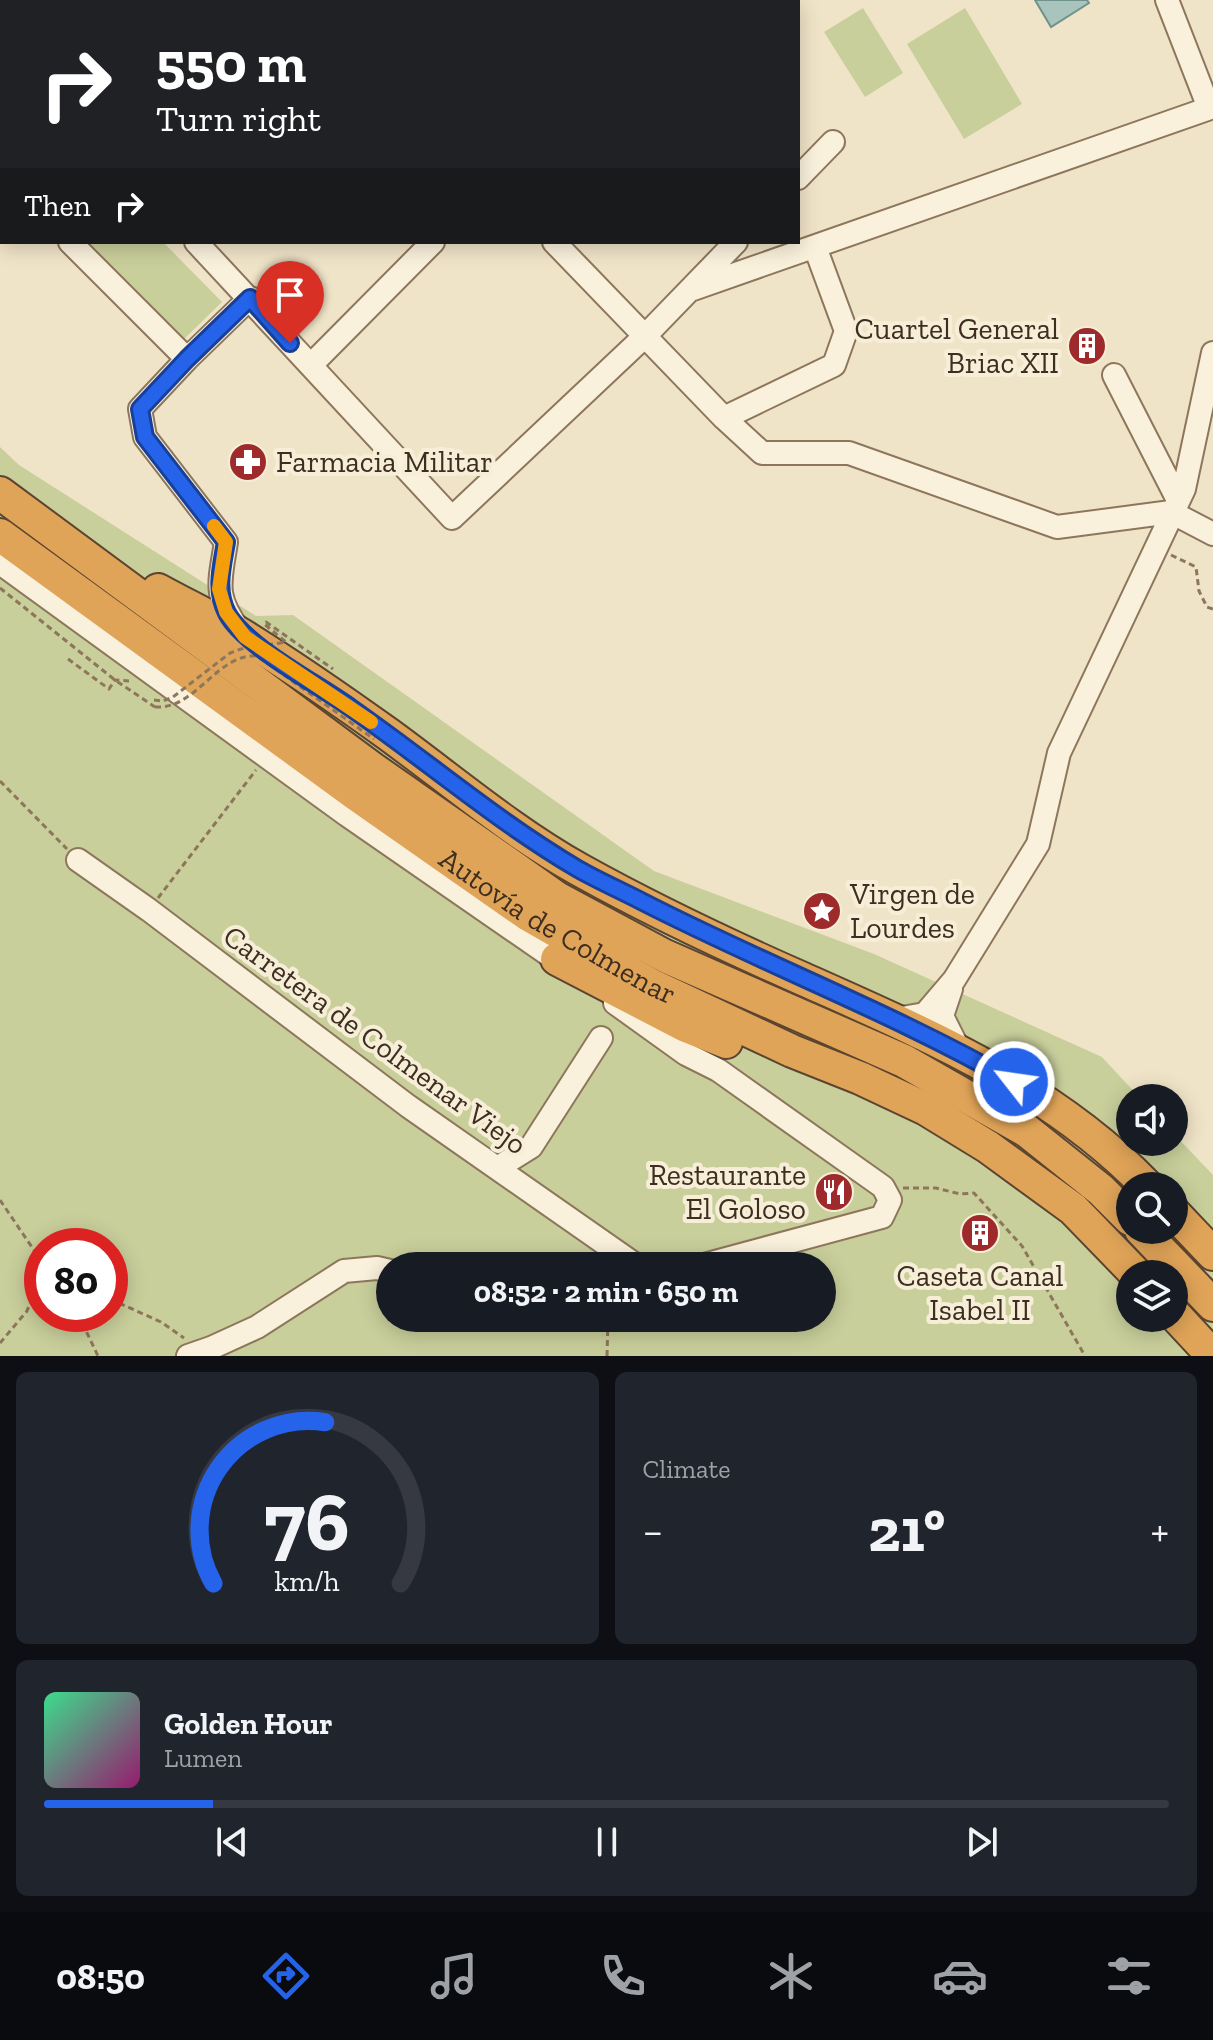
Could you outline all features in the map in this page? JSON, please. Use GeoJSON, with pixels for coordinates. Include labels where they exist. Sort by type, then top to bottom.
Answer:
{"type":"FeatureCollection","features":[{"type":"Feature","properties":{"kind":"highway","name":"Autovía de Colmenar"},"geometry":{"type":"LineString","coordinates":[[0,493],[373,769],[557,898],[665,956],[904,1061],[1027,1131],[1116,1205]]}},
{"type":"Feature","properties":{"kind":"highway","name":"Autovía de Colmenar"},"geometry":{"type":"LineString","coordinates":[[0,535],[357,795],[527,914],[651,985],[926,1109],[988,1147],[1073,1209],[1122,1260]]}},
{"type":"Feature","properties":{"kind":"highway"},"geometry":{"type":"LineString","coordinates":[[59,538],[245,637],[326,690],[508,824],[579,870],[800,978],[959,1050],[1073,1120],[1134,1172]]}},
{"type":"Feature","properties":{"kind":"highway"},"geometry":{"type":"LineString","coordinates":[[557,959],[686,1040],[796,1069],[926,1109]]}},
{"type":"Feature","properties":{"kind":"highway"},"geometry":{"type":"LineString","coordinates":[[1188,1228],[1213,1254]]}},
{"type":"Feature","properties":{"kind":"highway"},"geometry":{"type":"LineString","coordinates":[[1154,1244],[1213,1305]]}},
{"type":"Feature","properties":{"kind":"highway"},"geometry":{"type":"LineString","coordinates":[[1188,1329],[1213,1356]]}},
{"type":"Feature","properties":{"kind":"highway"},"geometry":{"type":"LineString","coordinates":[[1177,1332],[1197,1356]]}},
{"type":"Feature","properties":{"kind":"street"},"geometry":{"type":"LineString","coordinates":[[689,291],[1211,108],[1167,0]]}},
{"type":"Feature","properties":{"kind":"street"},"geometry":{"type":"LineString","coordinates":[[800,176],[833,142]]}},
{"type":"Feature","properties":{"kind":"street"},"geometry":{"type":"LineString","coordinates":[[72,244],[187,359]]}},
{"type":"Feature","properties":{"kind":"street"},"geometry":{"type":"LineString","coordinates":[[198,244],[452,518],[645,336],[734,244]]}},
{"type":"Feature","properties":{"kind":"street"},"geometry":{"type":"LineString","coordinates":[[311,365],[431,244]]}},
{"type":"Feature","properties":{"kind":"street"},"geometry":{"type":"LineString","coordinates":[[556,244],[724,418],[762,453],[849,453],[1057,527],[1174,506]]}},
{"type":"Feature","properties":{"kind":"street"},"geometry":{"type":"LineString","coordinates":[[724,418],[834,365],[846,331],[815,247]]}},
{"type":"Feature","properties":{"kind":"street"},"geometry":{"type":"LineString","coordinates":[[245,637],[226,612],[219,589],[226,542],[145,437],[140,409],[250,298]]}},
{"type":"Feature","properties":{"kind":"street"},"geometry":{"type":"LineString","coordinates":[[896,1019],[925,1014],[954,980],[1038,844],[1051,796],[1056,762],[1184,489],[1213,353]]}},
{"type":"Feature","properties":{"kind":"street"},"geometry":{"type":"LineString","coordinates":[[1114,375],[1174,506],[1213,534]]}},
{"type":"Feature","properties":{"kind":"street"},"geometry":{"type":"LineString","coordinates":[[0,563],[68,613],[136,674],[268,755],[347,815],[557,959]]}},
{"type":"Feature","properties":{"kind":"street"},"geometry":{"type":"LineString","coordinates":[[183,604],[203,603],[219,589]]}},
{"type":"Feature","properties":{"kind":"street","name":"Carretera de Colmenar Viejo"},"geometry":{"type":"LineString","coordinates":[[78,860],[408,1106],[617,1252]]}},
{"type":"Feature","properties":{"kind":"street"},"geometry":{"type":"LineString","coordinates":[[954,980],[942,1016],[959,1050]]}},
{"type":"Feature","properties":{"kind":"street"},"geometry":{"type":"LineString","coordinates":[[497,1168],[531,1147],[601,1038]]}},
{"type":"Feature","properties":{"kind":"street"},"geometry":{"type":"LineString","coordinates":[[686,1040],[718,1070],[883,1187],[890,1200],[882,1217],[752,1252]]}},
{"type":"Feature","properties":{"kind":"street"},"geometry":{"type":"LineString","coordinates":[[195,1354],[257,1327],[344,1271],[376,1268]]}},
{"type":"Feature","properties":{"kind":"path"},"geometry":{"type":"LineString","coordinates":[[1156,547],[1196,567],[1199,591],[1207,607],[1213,609]]}},
{"type":"Feature","properties":{"kind":"path"},"geometry":{"type":"LineString","coordinates":[[0,588],[115,680],[155,707],[165,708],[181,701],[238,658],[257,656],[374,739]]}},
{"type":"Feature","properties":{"kind":"path"},"geometry":{"type":"LineString","coordinates":[[154,700],[173,697],[230,653],[286,642],[264,624],[266,622],[333,669]]}},
{"type":"Feature","properties":{"kind":"path"},"geometry":{"type":"LineString","coordinates":[[68,659],[109,689],[115,680],[136,674]]}},
{"type":"Feature","properties":{"kind":"path"},"geometry":{"type":"LineString","coordinates":[[149,910],[268,755]]}},
{"type":"Feature","properties":{"kind":"path"},"geometry":{"type":"LineString","coordinates":[[0,781],[78,860]]}},
{"type":"Feature","properties":{"kind":"path"},"geometry":{"type":"LineString","coordinates":[[883,1187],[936,1188],[960,1194],[974,1193],[1022,1246],[1085,1356]]}},
{"type":"Feature","properties":{"kind":"path"},"geometry":{"type":"LineString","coordinates":[[0,1200],[24,1235]]}},
{"type":"Feature","properties":{"kind":"path"},"geometry":{"type":"LineString","coordinates":[[128,1307],[161,1322],[195,1354]]}},
{"type":"Feature","properties":{"kind":"path"},"geometry":{"type":"LineString","coordinates":[[0,1343],[24,1314]]}},
{"type":"Feature","properties":{"kind":"path"},"geometry":{"type":"LineString","coordinates":[[87,1332],[98,1356]]}},
{"type":"Feature","properties":{"kind":"path"},"geometry":{"type":"LineString","coordinates":[[607,1356],[608,1332]]}},
{"type":"Feature","properties":{"kind":"green space"},"geometry":{"type":"Polygon","coordinates":[[[863,8],[903,73],[865,97],[824,32],[863,8]]]}},
{"type":"Feature","properties":{"kind":"green space"},"geometry":{"type":"Polygon","coordinates":[[[965,8],[1022,104],[964,139],[907,44],[965,8]]]}},
{"type":"Feature","properties":{"kind":"green space"},"geometry":{"type":"Polygon","coordinates":[[[84,244],[165,244],[222,302],[180,343],[84,244]]]}},
{"type":"Feature","properties":{"kind":"green space"},"geometry":{"type":"Polygon","coordinates":[[[0,447],[19,465],[256,616],[293,615],[654,871],[874,954],[1102,1057],[1127,1084],[1116,1084],[1116,1156],[1188,1156],[1188,1149],[1213,1175],[1213,1356],[0,1356],[0,447]]]}},
{"type":"Feature","properties":{"kind":"water"},"geometry":{"type":"Polygon","coordinates":[[[1035,0],[1087,0],[1089,3],[1051,27],[1035,0]]]}},
{"type":"Feature","properties":{"kind":"slow traffic"},"geometry":{"type":"LineString","coordinates":[[214,526],[226,542],[219,589],[226,612],[245,637],[371,722]]}},
{"type":"Feature","properties":{"kind":"place","name":"Cuartel General Briac XII"},"geometry":{"type":"Point","coordinates":[1087,346]}},
{"type":"Feature","properties":{"kind":"place","name":"Farmacia Militar"},"geometry":{"type":"Point","coordinates":[248,462]}},
{"type":"Feature","properties":{"kind":"place","name":"Virgen de Lourdes"},"geometry":{"type":"Point","coordinates":[822,911]}},
{"type":"Feature","properties":{"kind":"place","name":"Restaurante El Goloso"},"geometry":{"type":"Point","coordinates":[834,1192]}},
{"type":"Feature","properties":{"kind":"place","name":"Caseta Canal Isabel II"},"geometry":{"type":"Point","coordinates":[980,1233]}},
{"type":"Feature","properties":{"kind":"route"},"geometry":{"type":"LineString","coordinates":[[290,343],[250,298],[140,409],[145,437],[226,542],[219,589],[226,612],[245,637],[388,734],[508,824],[579,870],[800,978],[896,1019],[1014,1082]]}}]}
